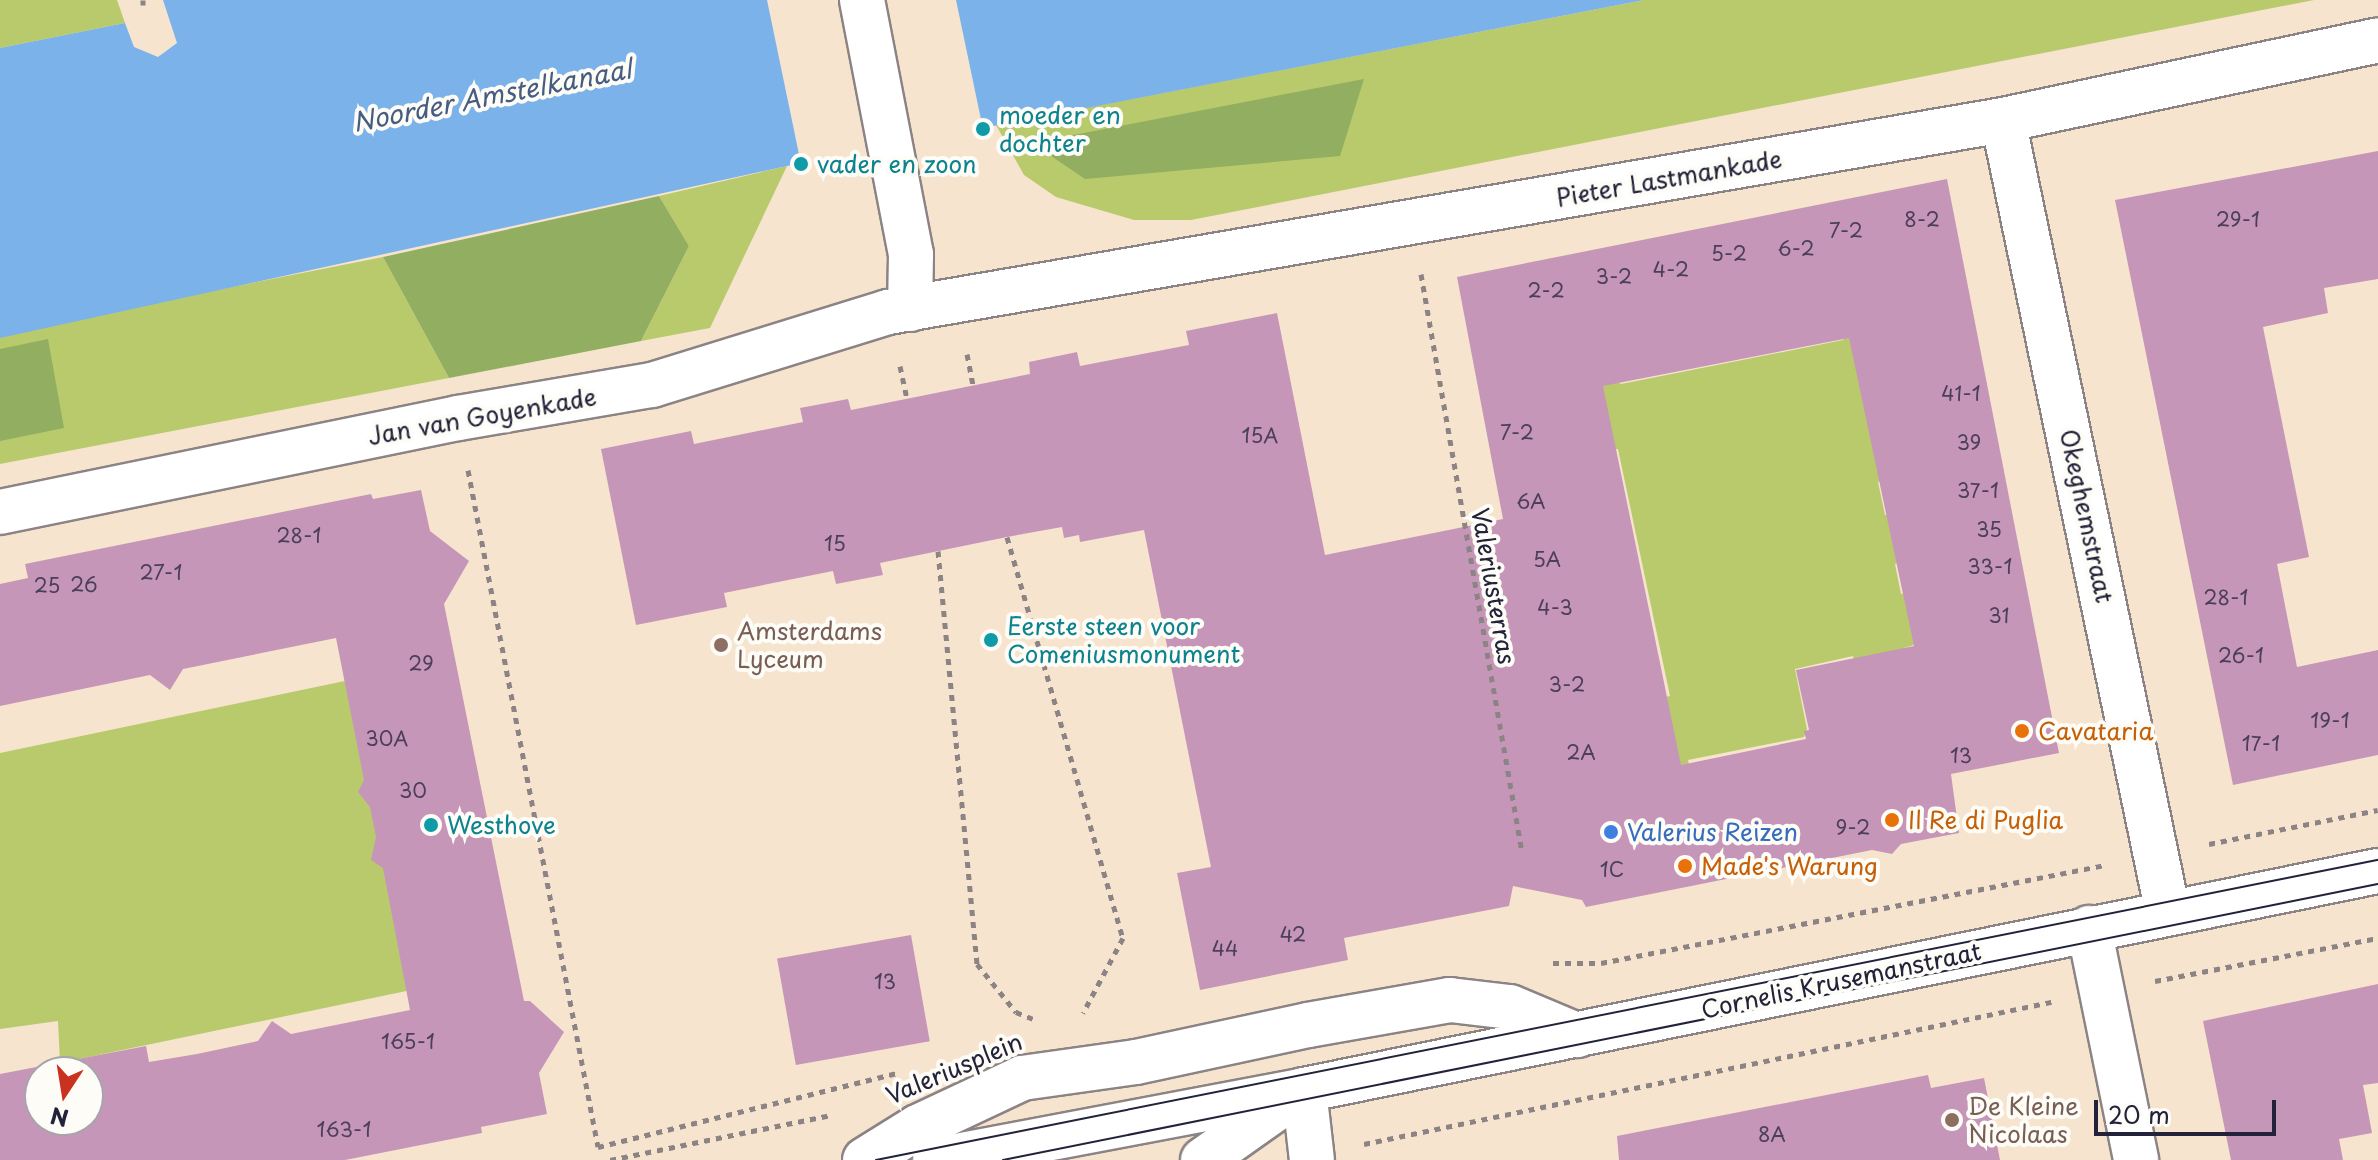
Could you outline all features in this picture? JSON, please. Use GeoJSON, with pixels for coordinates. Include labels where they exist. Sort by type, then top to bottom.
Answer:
{"type":"FeatureCollection","features":[{"type":"Feature","properties":{"kind":"street"},"geometry":{"type":"LineString","coordinates":[[862,0],[911,254],[910,309]]}},
{"type":"Feature","properties":{"kind":"street","name":"Pieter Lastmankade"},"geometry":{"type":"LineString","coordinates":[[958,300],[2003,120],[2378,40]]}},
{"type":"Feature","properties":{"kind":"street","name":"Okeghemstraat"},"geometry":{"type":"LineString","coordinates":[[2003,120],[2159,854],[2168,913]]}},
{"type":"Feature","properties":{"kind":"street","name":"Jan van Goyenkade"},"geometry":{"type":"LineString","coordinates":[[0,512],[458,418],[652,385],[910,309],[958,300]]}},
{"type":"Feature","properties":{"kind":"street","name":"Cornelis Krusemanstraat"},"geometry":{"type":"LineString","coordinates":[[1304,1090],[2378,871]]}},
{"type":"Feature","properties":{"kind":"street"},"geometry":{"type":"LineString","coordinates":[[2089,928],[2136,1160]]}},
{"type":"Feature","properties":{"kind":"street","name":"Valeriusplein"},"geometry":{"type":"LineString","coordinates":[[865,1160],[918,1127],[1022,1078],[1136,1062],[1308,1025],[1450,1000],[1510,1007],[1577,1035]]}},
{"type":"Feature","properties":{"kind":"street"},"geometry":{"type":"LineString","coordinates":[[935,1160],[1304,1090]]}},
{"type":"Feature","properties":{"kind":"street"},"geometry":{"type":"LineString","coordinates":[[1203,1160],[1304,1090]]}},
{"type":"Feature","properties":{"kind":"street"},"geometry":{"type":"LineString","coordinates":[[1304,1090],[1312,1160]]}},
{"type":"Feature","properties":{"kind":"path","name":"Valeriusterras"},"geometry":{"type":"LineString","coordinates":[[1431,325],[1522,852]]}},
{"type":"Feature","properties":{"kind":"path"},"geometry":{"type":"LineString","coordinates":[[458,418],[598,1147],[909,1070]]}},
{"type":"Feature","properties":{"kind":"path"},"geometry":{"type":"LineString","coordinates":[[1007,537],[1123,938],[1079,1016]]}},
{"type":"Feature","properties":{"kind":"path","name":"Valeriusplein"},"geometry":{"type":"LineString","coordinates":[[938,551],[977,964],[1016,1012]]}},
{"type":"Feature","properties":{"kind":"path"},"geometry":{"type":"LineString","coordinates":[[1547,963],[1601,963],[2378,810]]}},
{"type":"Feature","properties":{"kind":"path"},"geometry":{"type":"LineString","coordinates":[[2182,976],[2378,938]]}},
{"type":"Feature","properties":{"kind":"path"},"geometry":{"type":"LineString","coordinates":[[1357,1145],[2102,992]]}},
{"type":"Feature","properties":{"kind":"path"},"geometry":{"type":"LineString","coordinates":[[610,1160],[847,1111]]}},
{"type":"Feature","properties":{"kind":"green space"},"geometry":{"type":"Polygon","coordinates":[[[0,0],[117,0],[125,23],[0,48],[0,0]]]}},
{"type":"Feature","properties":{"kind":"green space"},"geometry":{"type":"Polygon","coordinates":[[[1644,0],[2314,0],[1191,220],[1134,220],[1056,197],[1024,175],[996,125],[1644,0]]]}},
{"type":"Feature","properties":{"kind":"green space"},"geometry":{"type":"Polygon","coordinates":[[[1364,79],[1340,156],[1085,179],[1032,143],[1364,79]]]}},
{"type":"Feature","properties":{"kind":"green space"},"geometry":{"type":"Polygon","coordinates":[[[787,166],[710,328],[641,341],[689,246],[659,196],[787,166]]]}},
{"type":"Feature","properties":{"kind":"green space"},"geometry":{"type":"Polygon","coordinates":[[[659,196],[689,246],[641,341],[449,378],[383,257],[659,196]]]}},
{"type":"Feature","properties":{"kind":"green space"},"geometry":{"type":"Polygon","coordinates":[[[383,257],[449,378],[0,464],[0,333],[383,257]]]}},
{"type":"Feature","properties":{"kind":"green space"},"geometry":{"type":"Polygon","coordinates":[[[1851,329],[1886,480],[1878,482],[1885,515],[1892,514],[1902,561],[1895,564],[1901,594],[1907,593],[1917,644],[1904,648],[1911,677],[1867,717],[1853,656],[1795,669],[1807,729],[1804,737],[1688,760],[1690,770],[1648,779],[1657,699],[1670,696],[1618,449],[1604,451],[1578,380],[1605,375],[1621,384],[1843,340],[1851,329]]]}},
{"type":"Feature","properties":{"kind":"green space"},"geometry":{"type":"Polygon","coordinates":[[[48,339],[64,428],[0,441],[0,349],[48,339]]]}},
{"type":"Feature","properties":{"kind":"green space"},"geometry":{"type":"Polygon","coordinates":[[[359,678],[416,989],[94,1056],[60,1056],[58,1021],[0,1029],[0,753],[359,678]]]}},
{"type":"Feature","properties":{"kind":"water","name":"Noorder Amstelkanaal"},"geometry":{"type":"Polygon","coordinates":[[[163,0],[1644,0],[787,166],[0,338],[0,48],[125,23],[134,47],[158,57],[177,43],[163,0]]]}},
{"type":"Feature","properties":{"kind":"pier"},"geometry":{"type":"Polygon","coordinates":[[[767,0],[956,0],[983,129],[801,164],[767,0]]]}},
{"type":"Feature","properties":{"kind":"building"},"geometry":{"type":"Polygon","coordinates":[[[2378,151],[2378,279],[2324,288],[2328,313],[2263,327],[2309,557],[2277,564],[2297,667],[2378,650],[2378,755],[2233,785],[2115,200],[2378,151]]]}},
{"type":"Feature","properties":{"kind":"building"},"geometry":{"type":"Polygon","coordinates":[[[1947,179],[2059,753],[1951,774],[1959,833],[1901,844],[1892,854],[1872,850],[1586,907],[1582,900],[1513,886],[1509,906],[1344,938],[1348,960],[1200,990],[1177,873],[1211,867],[1144,530],[1080,542],[1079,535],[1064,538],[1062,527],[1007,537],[880,563],[883,575],[836,584],[833,571],[724,593],[727,607],[636,625],[601,449],[691,431],[694,444],[803,422],[800,408],[848,399],[851,410],[1030,374],[1029,362],[1077,352],[1080,366],[1189,345],[1186,331],[1277,313],[1325,555],[1503,519],[1457,277],[1947,179]],[[1849,338],[1603,386],[1681,765],[1806,739],[1804,731],[1809,730],[1796,670],[1914,646],[1849,338]]]}},
{"type":"Feature","properties":{"kind":"building","name":"Westhove"},"geometry":{"type":"Polygon","coordinates":[[[421,490],[430,531],[469,561],[444,604],[524,1001],[530,1001],[564,1032],[539,1073],[547,1114],[481,1127],[482,1133],[345,1160],[0,1160],[0,1074],[24,1069],[24,1136],[104,1136],[104,1056],[94,1056],[146,1046],[149,1062],[258,1041],[272,1021],[291,1034],[410,1010],[383,868],[371,860],[376,837],[370,807],[358,792],[364,780],[336,638],[183,669],[170,690],[150,675],[0,706],[0,584],[28,578],[25,564],[371,494],[373,499],[421,490]]]}},
{"type":"Feature","properties":{"kind":"building"},"geometry":{"type":"Polygon","coordinates":[[[911,935],[930,1041],[796,1065],[777,959],[911,935]]]}},
{"type":"Feature","properties":{"kind":"building"},"geometry":{"type":"Polygon","coordinates":[[[2378,984],[2378,1083],[2363,1085],[2372,1133],[2339,1139],[2343,1160],[2231,1160],[2203,1021],[2378,984]]]}},
{"type":"Feature","properties":{"kind":"building"},"geometry":{"type":"Polygon","coordinates":[[[1928,1075],[1931,1088],[1984,1078],[2000,1160],[1619,1160],[1617,1136],[1928,1075]]]}},
{"type":"Feature","properties":{"kind":"tram line"},"geometry":{"type":"LineString","coordinates":[[876,1160],[2378,860]]}},
{"type":"Feature","properties":{"kind":"tram line"},"geometry":{"type":"LineString","coordinates":[[1003,1160],[2378,884]]}},
{"type":"Feature","properties":{"kind":"place","name":"moeder en dochter"},"geometry":{"type":"Point","coordinates":[983,129]}},
{"type":"Feature","properties":{"kind":"place","name":"vader en zoon"},"geometry":{"type":"Point","coordinates":[801,164]}},
{"type":"Feature","properties":{"kind":"place","name":"Eerste steen voor Comeniusmonument"},"geometry":{"type":"Point","coordinates":[991,640]}},
{"type":"Feature","properties":{"kind":"place","name":"Amsterdams Lyceum"},"geometry":{"type":"Point","coordinates":[721,645]}},
{"type":"Feature","properties":{"kind":"place","name":"Cavataria"},"geometry":{"type":"Point","coordinates":[2022,731]}},
{"type":"Feature","properties":{"kind":"place","name":"Il Re di Puglia"},"geometry":{"type":"Point","coordinates":[1892,820]}},
{"type":"Feature","properties":{"kind":"place","name":"Westhove"},"geometry":{"type":"Point","coordinates":[431,825]}},
{"type":"Feature","properties":{"kind":"place","name":"Valerius Reizen"},"geometry":{"type":"Point","coordinates":[1611,832]}},
{"type":"Feature","properties":{"kind":"place","name":"Made's Warung"},"geometry":{"type":"Point","coordinates":[1685,866]}},
{"type":"Feature","properties":{"kind":"place","name":"De Kleine Nicolaas"},"geometry":{"type":"Point","coordinates":[1952,1120]}}]}
